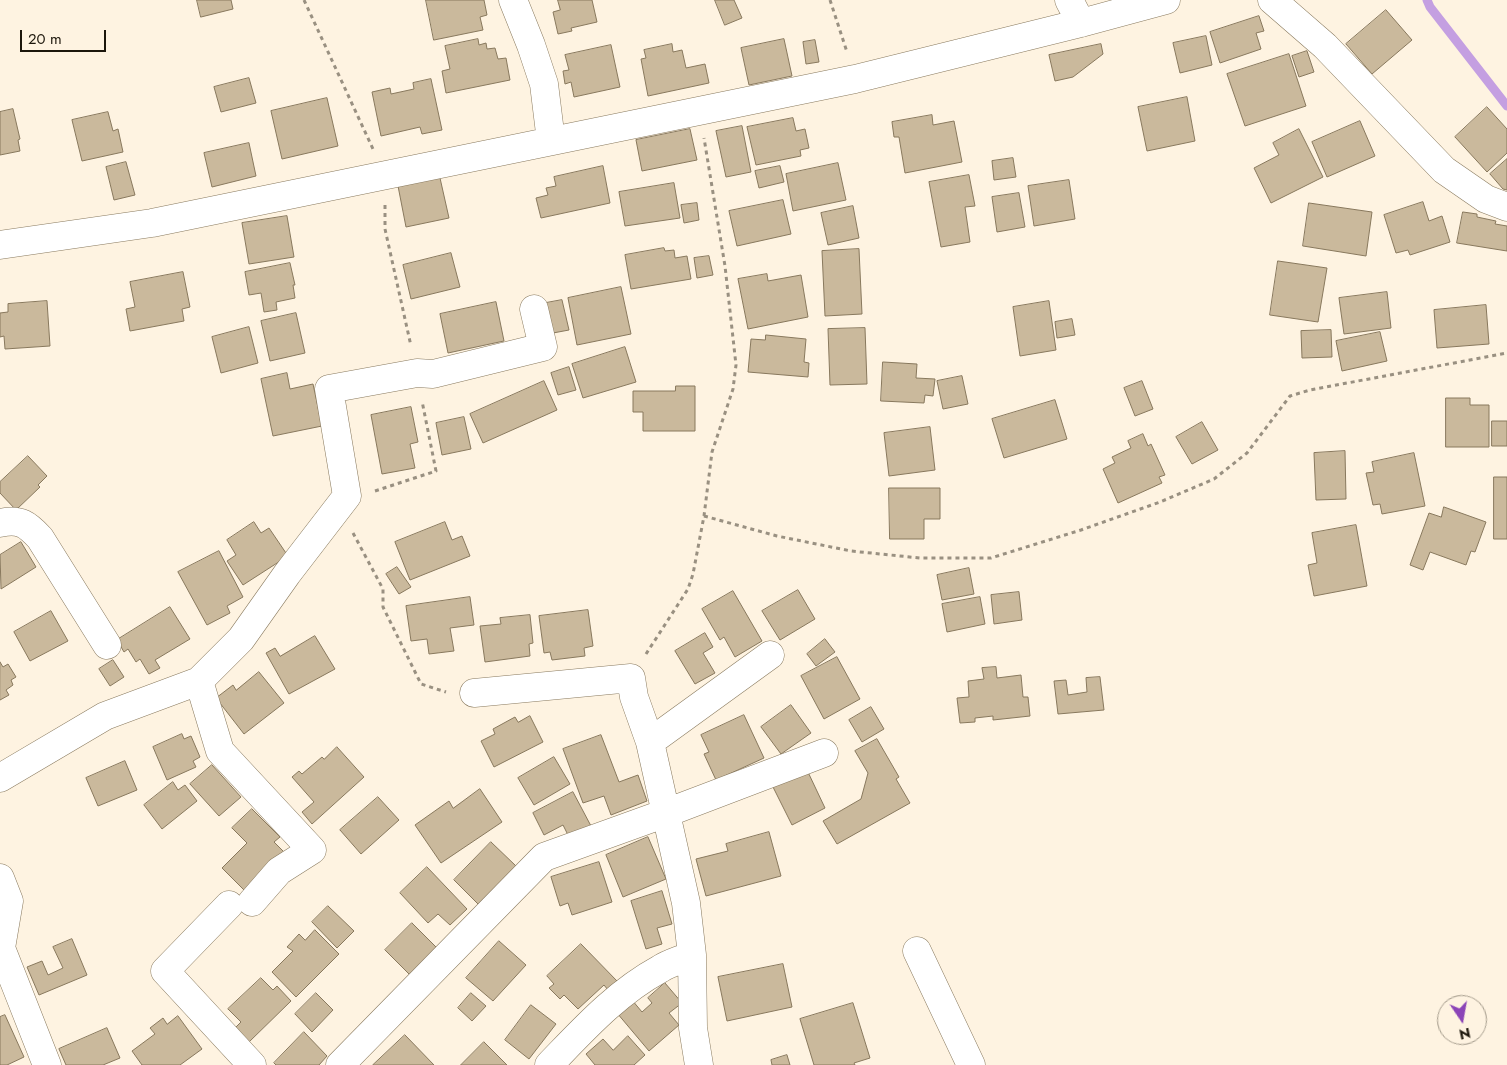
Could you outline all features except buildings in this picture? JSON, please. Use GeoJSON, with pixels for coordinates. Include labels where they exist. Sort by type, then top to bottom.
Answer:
{"type":"FeatureCollection","features":[{"type":"Feature","properties":{"kind":"street"},"geometry":{"type":"LineString","coordinates":[[513,0],[544,84],[552,140]]}},
{"type":"Feature","properties":{"kind":"street"},"geometry":{"type":"LineString","coordinates":[[0,245],[152,223],[855,79],[1075,12],[1166,0]]}},
{"type":"Feature","properties":{"kind":"street"},"geometry":{"type":"LineString","coordinates":[[1272,0],[1326,46],[1444,170],[1486,199],[1507,207]]}},
{"type":"Feature","properties":{"kind":"street"},"geometry":{"type":"LineString","coordinates":[[0,778],[105,716],[199,681],[241,639],[343,501],[329,389],[417,373],[433,374],[543,347],[534,309]]}},
{"type":"Feature","properties":{"kind":"street"},"geometry":{"type":"LineString","coordinates":[[0,523],[17,522],[28,525],[40,538],[107,645]]}},
{"type":"Feature","properties":{"kind":"street"},"geometry":{"type":"LineString","coordinates":[[650,742],[770,655]]}},
{"type":"Feature","properties":{"kind":"street"},"geometry":{"type":"LineString","coordinates":[[474,693],[631,678],[634,697],[650,742],[686,904],[692,955],[693,1028],[700,1065]]}},
{"type":"Feature","properties":{"kind":"street"},"geometry":{"type":"LineString","coordinates":[[199,681],[220,751],[312,850],[279,871],[165,971],[252,1065]]}},
{"type":"Feature","properties":{"kind":"street"},"geometry":{"type":"LineString","coordinates":[[340,1065],[544,857],[824,753]]}},
{"type":"Feature","properties":{"kind":"street"},"geometry":{"type":"LineString","coordinates":[[0,878],[10,902],[1,948],[47,1065]]}},
{"type":"Feature","properties":{"kind":"street"},"geometry":{"type":"LineString","coordinates":[[917,951],[971,1065]]}},
{"type":"Feature","properties":{"kind":"street"},"geometry":{"type":"LineString","coordinates":[[549,1065],[613,1001],[660,969],[692,955]]}},
{"type":"Feature","properties":{"kind":"path"},"geometry":{"type":"LineString","coordinates":[[304,0],[385,174],[385,229],[417,373],[436,471],[343,501],[383,589],[383,607],[421,684],[447,692],[474,693]]}},
{"type":"Feature","properties":{"kind":"path"},"geometry":{"type":"LineString","coordinates":[[830,0],[855,79]]}},
{"type":"Feature","properties":{"kind":"path"},"geometry":{"type":"LineString","coordinates":[[631,678],[688,589],[693,574],[704,516],[712,452],[733,389],[736,365],[724,266],[700,110]]}},
{"type":"Feature","properties":{"kind":"path"},"geometry":{"type":"LineString","coordinates":[[704,516],[777,536],[851,551],[920,558],[991,558],[1081,530],[1160,502],[1214,479],[1247,453],[1290,396],[1310,390],[1507,354]]}},
{"type":"Feature","properties":{"kind":"waterway"},"geometry":{"type":"LineString","coordinates":[[1427,0],[1430,7],[1507,106]]}}]}
